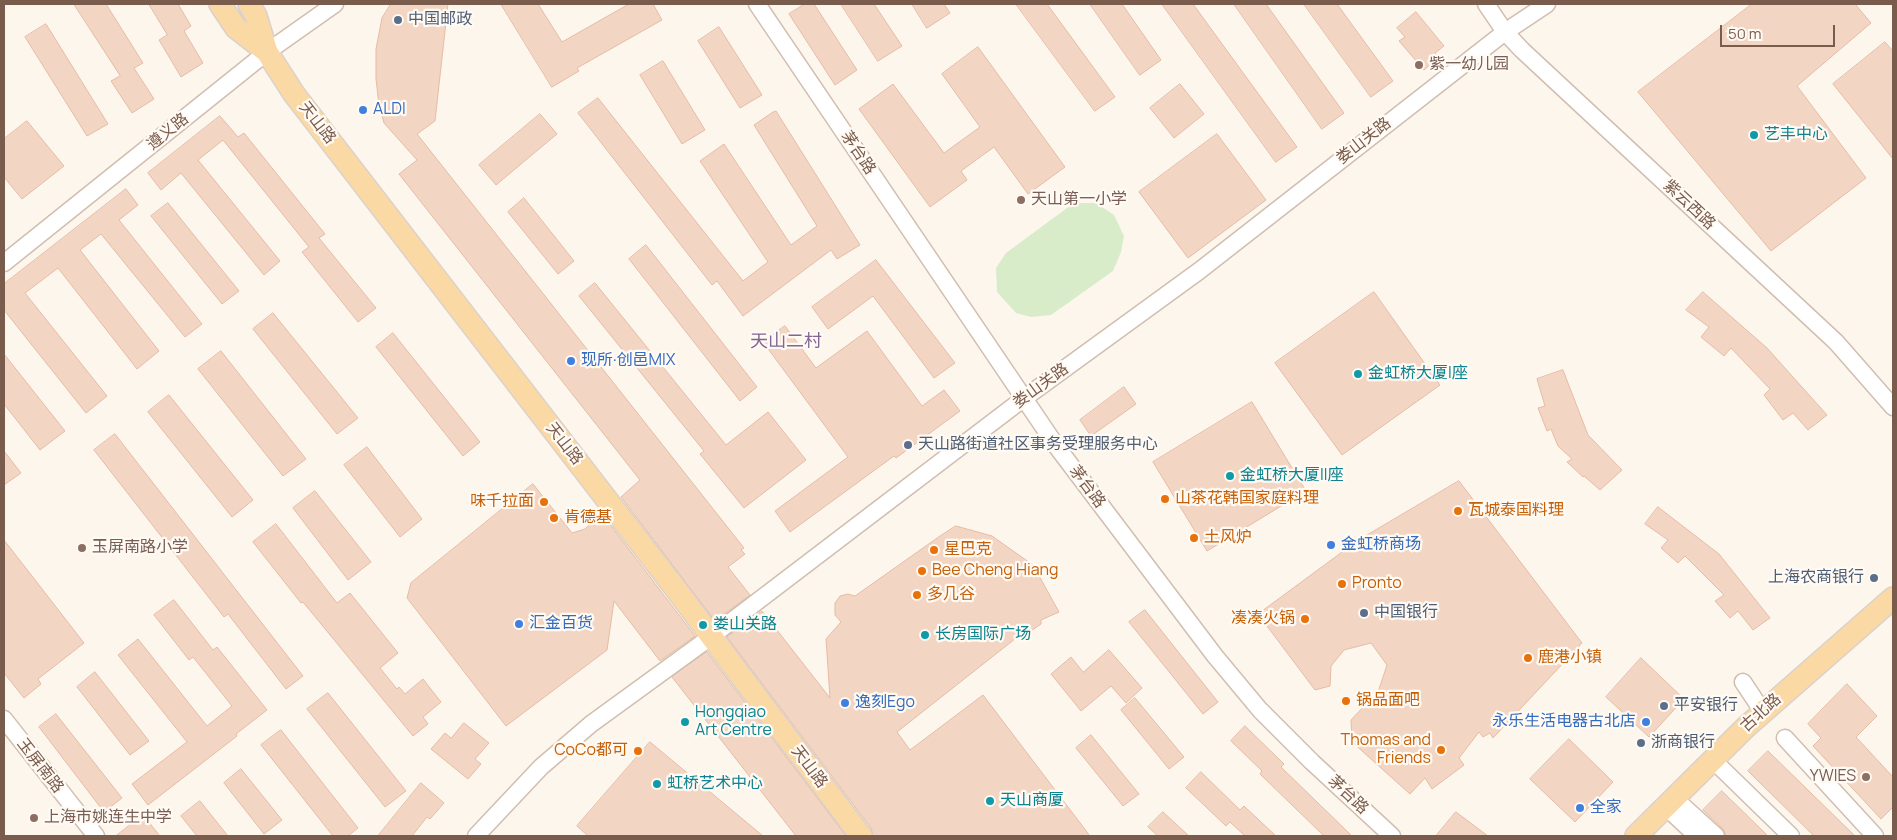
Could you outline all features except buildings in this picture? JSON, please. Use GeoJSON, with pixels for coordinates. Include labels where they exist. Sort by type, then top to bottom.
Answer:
{"type":"FeatureCollection","features":[{"type":"Feature","properties":{"kind":"main road","name":"天山路"},"geometry":{"type":"LineString","coordinates":[[220,4],[236,28],[268,52]]}},
{"type":"Feature","properties":{"kind":"main road","name":"天山路"},"geometry":{"type":"LineString","coordinates":[[249,4],[256,16],[268,52],[294,94],[712,636],[861,836]]}},
{"type":"Feature","properties":{"kind":"main road","name":"古北路"},"geometry":{"type":"LineString","coordinates":[[1636,836],[1763,712],[1893,598]]}},
{"type":"Feature","properties":{"kind":"street","name":"遵义路"},"geometry":{"type":"LineString","coordinates":[[4,263],[268,52],[334,4]]}},
{"type":"Feature","properties":{"kind":"street","name":"茅台路"},"geometry":{"type":"LineString","coordinates":[[756,4],[1023,399],[1215,656],[1260,710],[1312,762],[1392,836]]}},
{"type":"Feature","properties":{"kind":"street","name":"紫云西路"},"geometry":{"type":"LineString","coordinates":[[1486,4],[1505,32],[1522,50],[1836,342],[1893,406]]}},
{"type":"Feature","properties":{"kind":"street","name":"娄山关路"},"geometry":{"type":"LineString","coordinates":[[476,836],[541,767],[591,724],[712,636],[1023,399],[1199,271],[1505,32],[1547,4]]}},
{"type":"Feature","properties":{"kind":"street"},"geometry":{"type":"LineString","coordinates":[[1743,682],[1763,712]]}},
{"type":"Feature","properties":{"kind":"street","name":"玉屏南路"},"geometry":{"type":"LineString","coordinates":[[4,719],[96,836]]}},
{"type":"Feature","properties":{"kind":"street"},"geometry":{"type":"LineString","coordinates":[[1785,738],[1874,836]]}},
{"type":"Feature","properties":{"kind":"street"},"geometry":{"type":"LineString","coordinates":[[1712,760],[1791,836]]}},
{"type":"Feature","properties":{"kind":"street"},"geometry":{"type":"LineString","coordinates":[[1670,802],[1698,836]]}},
{"type":"Feature","properties":{"kind":"street"},"geometry":{"type":"LineString","coordinates":[[1670,802],[1716,836]]}},
{"type":"Feature","properties":{"kind":"green space"},"geometry":{"type":"Polygon","coordinates":[[[1077,203],[1096,203],[1114,215],[1124,236],[1121,252],[1113,271],[1051,315],[1031,317],[1016,313],[997,292],[996,268],[1006,253],[1067,208],[1077,203]]]}},
{"type":"Feature","properties":{"kind":"place","name":"中国邮政"},"geometry":{"type":"Point","coordinates":[398,20]}},
{"type":"Feature","properties":{"kind":"place","name":"紫一幼儿园"},"geometry":{"type":"Point","coordinates":[1419,65]}},
{"type":"Feature","properties":{"kind":"place","name":"ALDI"},"geometry":{"type":"Point","coordinates":[363,110]}},
{"type":"Feature","properties":{"kind":"place","name":"艺丰中心"},"geometry":{"type":"Point","coordinates":[1754,135]}},
{"type":"Feature","properties":{"kind":"place","name":"天山第一小学"},"geometry":{"type":"Point","coordinates":[1021,200]}},
{"type":"Feature","properties":{"kind":"place","name":"现所·创邑MIX"},"geometry":{"type":"Point","coordinates":[571,361]}},
{"type":"Feature","properties":{"kind":"place","name":"金虹桥大厦I座"},"geometry":{"type":"Point","coordinates":[1358,374]}},
{"type":"Feature","properties":{"kind":"place","name":"天山路街道社区事务受理服务中心"},"geometry":{"type":"Point","coordinates":[908,445]}},
{"type":"Feature","properties":{"kind":"place","name":"金虹桥大厦II座"},"geometry":{"type":"Point","coordinates":[1230,476]}},
{"type":"Feature","properties":{"kind":"place","name":"山茶花韩国家庭料理"},"geometry":{"type":"Point","coordinates":[1165,499]}},
{"type":"Feature","properties":{"kind":"place","name":"味千拉面"},"geometry":{"type":"Point","coordinates":[544,502]}},
{"type":"Feature","properties":{"kind":"place","name":"瓦城泰国料理"},"geometry":{"type":"Point","coordinates":[1458,511]}},
{"type":"Feature","properties":{"kind":"place","name":"肯德基"},"geometry":{"type":"Point","coordinates":[554,518]}},
{"type":"Feature","properties":{"kind":"place","name":"土风炉"},"geometry":{"type":"Point","coordinates":[1194,538]}},
{"type":"Feature","properties":{"kind":"place","name":"金虹桥商场"},"geometry":{"type":"Point","coordinates":[1331,545]}},
{"type":"Feature","properties":{"kind":"place","name":"玉屏南路小学"},"geometry":{"type":"Point","coordinates":[82,548]}},
{"type":"Feature","properties":{"kind":"place","name":"星巴克"},"geometry":{"type":"Point","coordinates":[934,550]}},
{"type":"Feature","properties":{"kind":"place","name":"Bee Cheng Hiang"},"geometry":{"type":"Point","coordinates":[922,571]}},
{"type":"Feature","properties":{"kind":"place","name":"上海农商银行"},"geometry":{"type":"Point","coordinates":[1874,578]}},
{"type":"Feature","properties":{"kind":"place","name":"Pronto"},"geometry":{"type":"Point","coordinates":[1342,584]}},
{"type":"Feature","properties":{"kind":"place","name":"多几谷"},"geometry":{"type":"Point","coordinates":[917,595]}},
{"type":"Feature","properties":{"kind":"place","name":"中国银行"},"geometry":{"type":"Point","coordinates":[1364,613]}},
{"type":"Feature","properties":{"kind":"place","name":"凑凑火锅"},"geometry":{"type":"Point","coordinates":[1305,619]}},
{"type":"Feature","properties":{"kind":"place","name":"汇金百货"},"geometry":{"type":"Point","coordinates":[519,624]}},
{"type":"Feature","properties":{"kind":"place","name":"娄山关路"},"geometry":{"type":"Point","coordinates":[703,625]}},
{"type":"Feature","properties":{"kind":"place","name":"长房国际广场"},"geometry":{"type":"Point","coordinates":[925,635]}},
{"type":"Feature","properties":{"kind":"place","name":"鹿港小镇"},"geometry":{"type":"Point","coordinates":[1528,658]}},
{"type":"Feature","properties":{"kind":"place","name":"锅品面吧"},"geometry":{"type":"Point","coordinates":[1346,701]}},
{"type":"Feature","properties":{"kind":"place","name":"逸刻Ego"},"geometry":{"type":"Point","coordinates":[845,703]}},
{"type":"Feature","properties":{"kind":"place","name":"平安银行"},"geometry":{"type":"Point","coordinates":[1664,706]}},
{"type":"Feature","properties":{"kind":"place","name":"Hongqiao Art Centre"},"geometry":{"type":"Point","coordinates":[685,722]}},
{"type":"Feature","properties":{"kind":"place","name":"永乐生活电器古北店"},"geometry":{"type":"Point","coordinates":[1646,722]}},
{"type":"Feature","properties":{"kind":"place","name":"浙商银行"},"geometry":{"type":"Point","coordinates":[1641,743]}},
{"type":"Feature","properties":{"kind":"place","name":"Thomas and Friends"},"geometry":{"type":"Point","coordinates":[1441,750]}},
{"type":"Feature","properties":{"kind":"place","name":"CoCo都可"},"geometry":{"type":"Point","coordinates":[638,751]}},
{"type":"Feature","properties":{"kind":"place","name":"YWIES"},"geometry":{"type":"Point","coordinates":[1866,777]}},
{"type":"Feature","properties":{"kind":"place","name":"虹桥艺术中心"},"geometry":{"type":"Point","coordinates":[657,784]}},
{"type":"Feature","properties":{"kind":"place","name":"天山商厦"},"geometry":{"type":"Point","coordinates":[990,801]}},
{"type":"Feature","properties":{"kind":"place","name":"全家"},"geometry":{"type":"Point","coordinates":[1580,808]}},
{"type":"Feature","properties":{"kind":"place","name":"上海市姚连生中学"},"geometry":{"type":"Point","coordinates":[34,818]}},
{"type":"Feature","properties":{"kind":"district","name":"天山二村"},"geometry":{"type":"Point","coordinates":[786,342]}}]}
